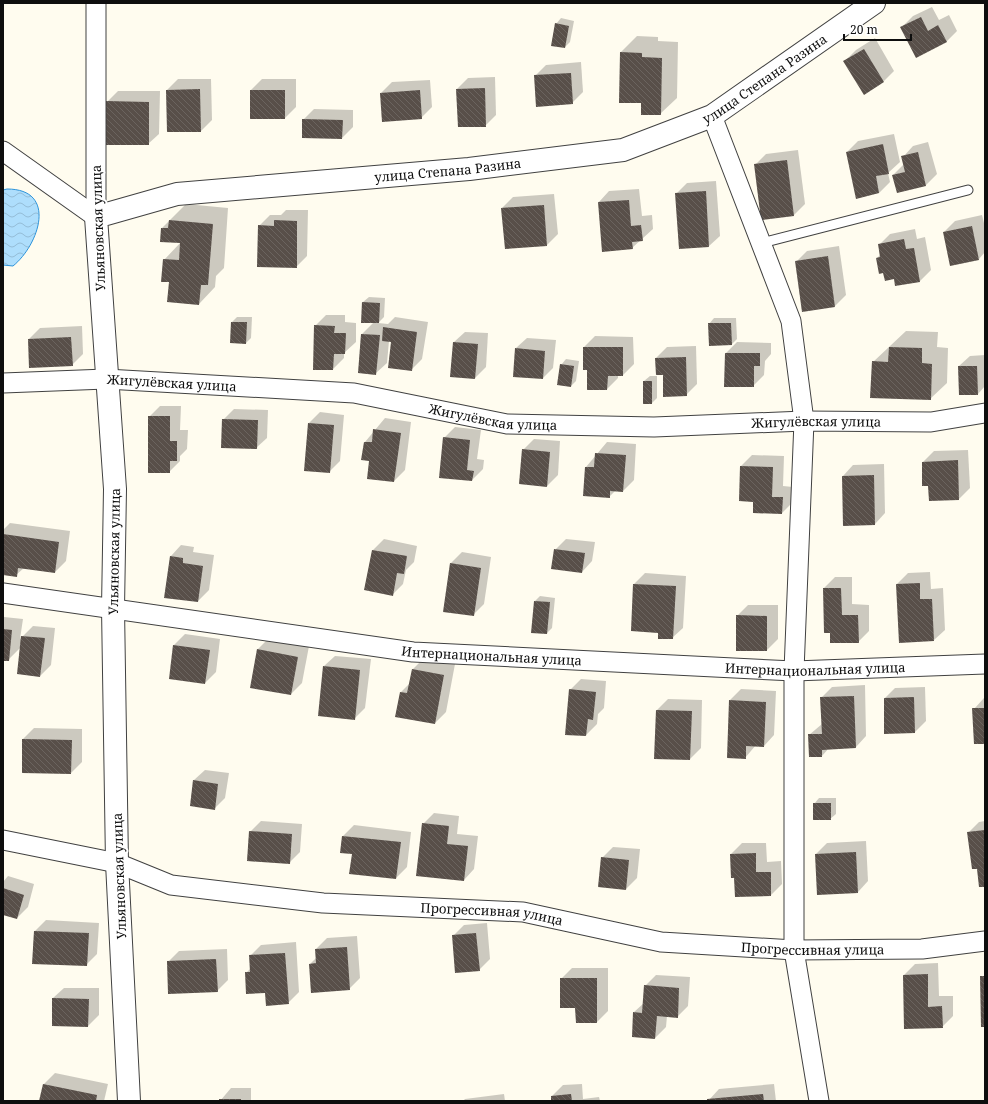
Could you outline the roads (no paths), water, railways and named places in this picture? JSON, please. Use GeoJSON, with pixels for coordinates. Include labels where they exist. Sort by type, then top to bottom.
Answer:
{"type":"FeatureCollection","features":[{"type":"Feature","properties":{"kind":"street","name":"Ульяновская улица"},"geometry":{"type":"LineString","coordinates":[[96,3],[96,217],[106,379],[115,489],[113,608],[117,863],[129,1101]]}},
{"type":"Feature","properties":{"kind":"street","name":"улица Степана Разина"},"geometry":{"type":"LineString","coordinates":[[96,217],[176,194],[468,169],[623,150],[712,116],[874,3]]}},
{"type":"Feature","properties":{"kind":"street"},"geometry":{"type":"LineString","coordinates":[[712,116],[791,321],[804,421],[794,671],[794,950],[819,1101]]}},
{"type":"Feature","properties":{"kind":"street"},"geometry":{"type":"LineString","coordinates":[[3,151],[96,217]]}},
{"type":"Feature","properties":{"kind":"street","name":"Жигулёвская улица"},"geometry":{"type":"LineString","coordinates":[[3,383],[106,379],[354,392],[507,424],[654,427],[804,421],[931,422],[985,413]]}},
{"type":"Feature","properties":{"kind":"street","name":"Интернациональная улица"},"geometry":{"type":"LineString","coordinates":[[3,593],[414,652],[794,671],[985,664]]}},
{"type":"Feature","properties":{"kind":"street","name":"Прогрессивная улица"},"geometry":{"type":"LineString","coordinates":[[3,840],[117,863],[171,885],[323,903],[523,912],[661,942],[794,950],[922,949],[985,941]]}},
{"type":"Feature","properties":{"kind":"lane"},"geometry":{"type":"LineString","coordinates":[[762,244],[968,190]]}},
{"type":"Feature","properties":{"kind":"water"},"geometry":{"type":"Polygon","coordinates":[[[3,190],[23,191],[33,198],[38,208],[39,220],[36,232],[30,245],[22,257],[13,266],[3,265],[3,190]]]}}]}
